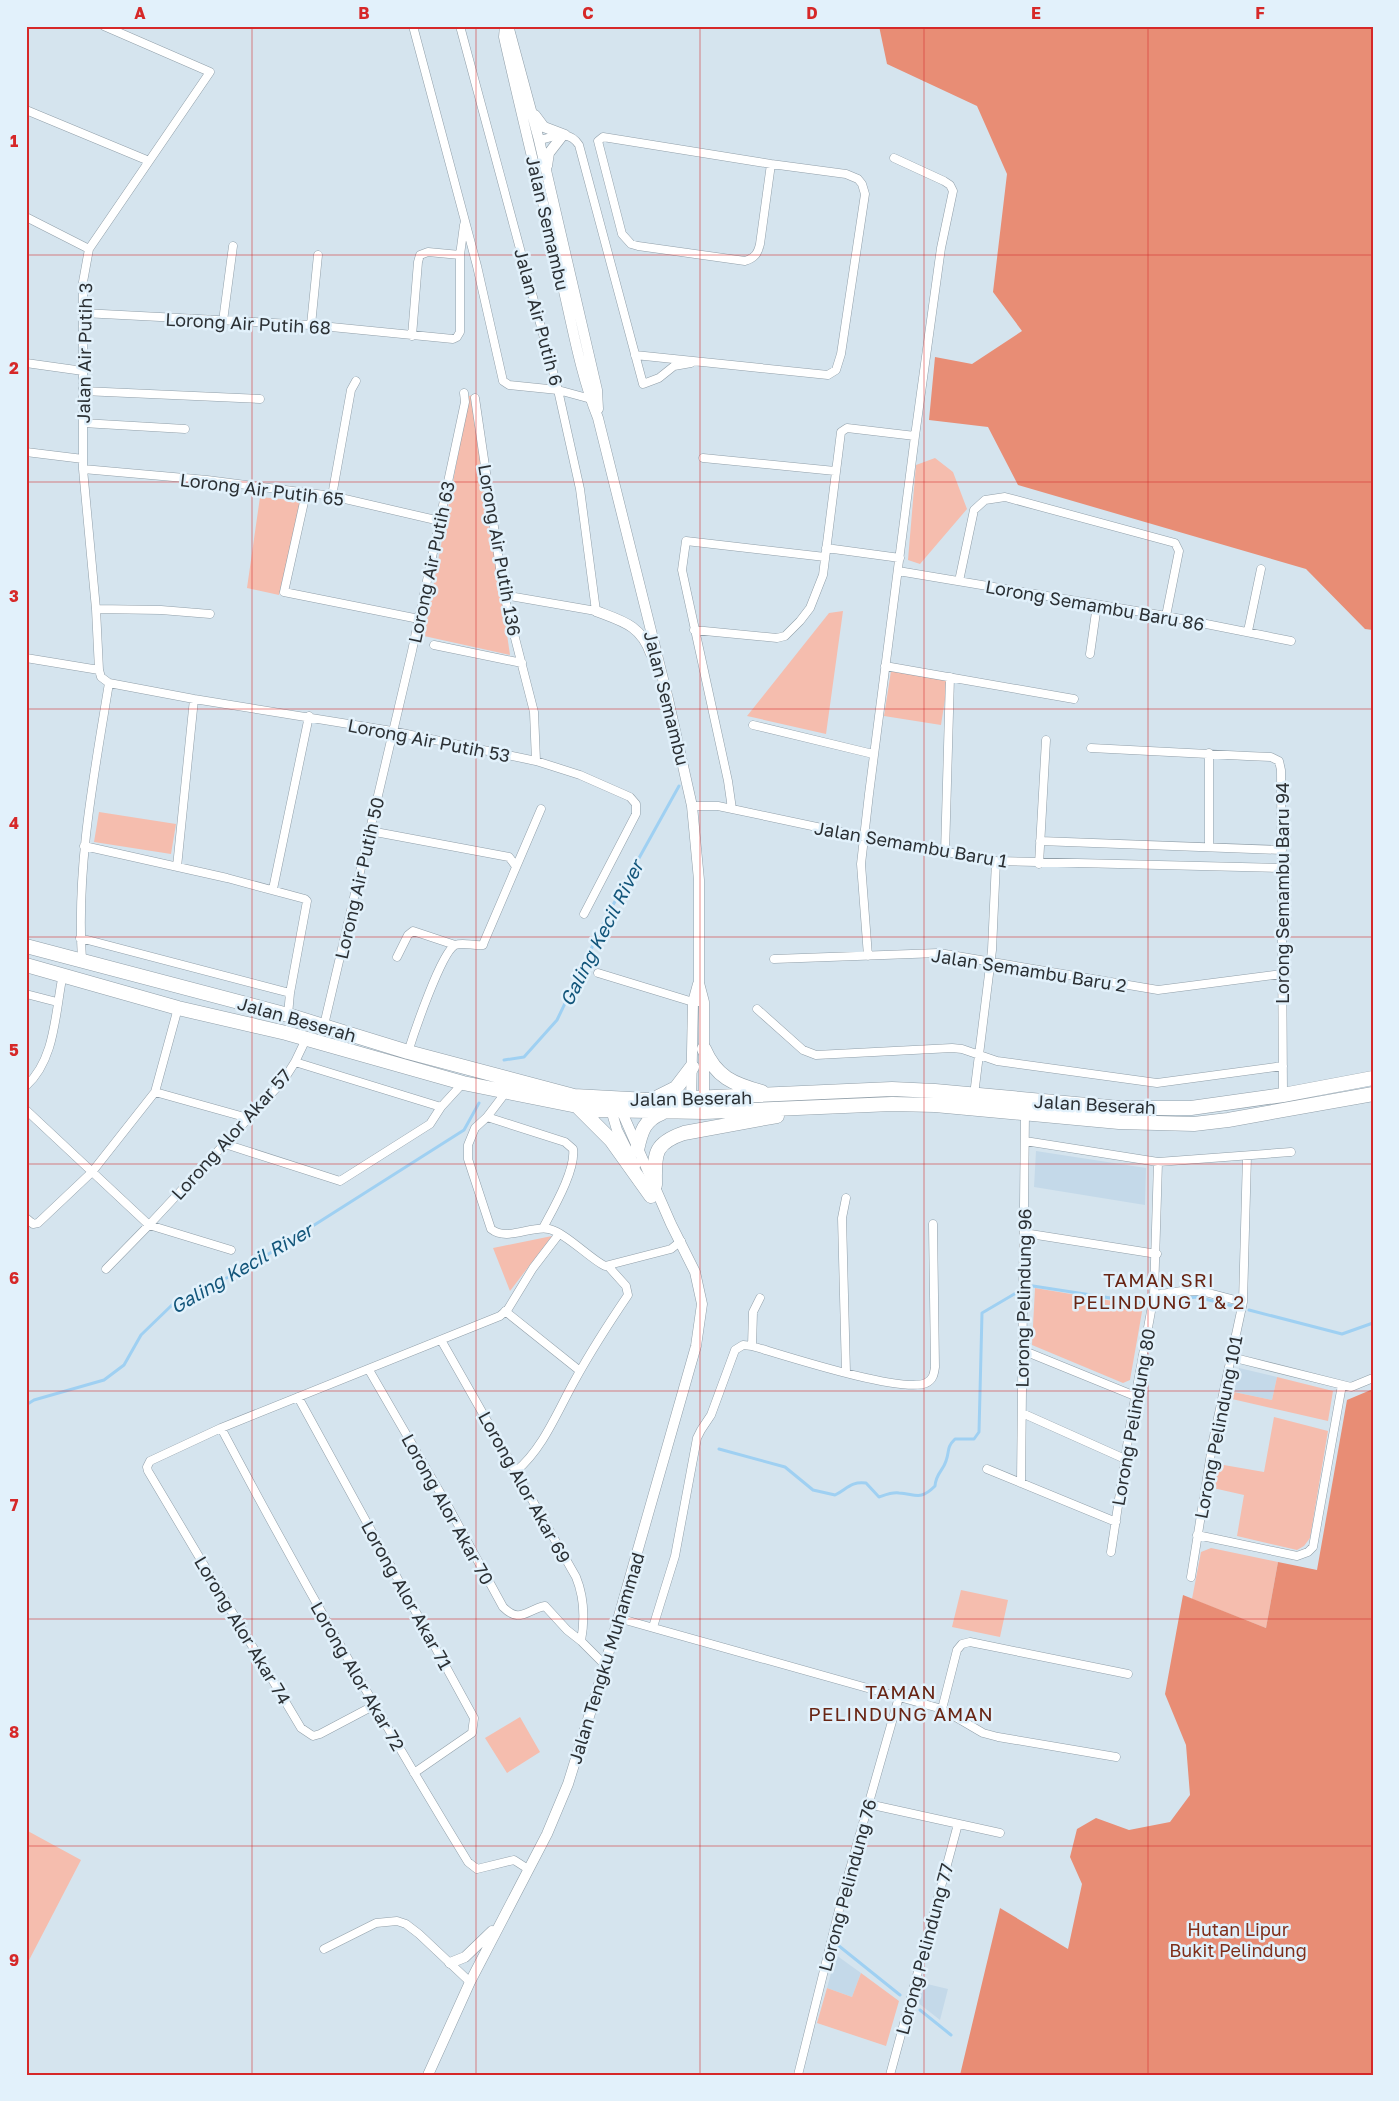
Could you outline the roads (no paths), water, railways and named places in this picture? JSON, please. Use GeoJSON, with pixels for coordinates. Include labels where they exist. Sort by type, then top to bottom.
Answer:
{"type":"FeatureCollection","features":[{"type":"Feature","properties":{"kind":"highway","name":"Jalan Beserah"},"geometry":{"type":"LineString","coordinates":[[26,946],[288,1015],[408,1052],[472,1068],[549,1091],[616,1105],[665,1112],[697,1105],[772,1096],[892,1089],[1080,1105],[1191,1108],[1373,1078]]}},
{"type":"Feature","properties":{"kind":"highway","name":"Jalan Beserah"},"geometry":{"type":"LineString","coordinates":[[26,965],[178,1008],[306,1038],[463,1083],[579,1108],[648,1100],[697,1105],[935,1105],[1119,1122],[1194,1124],[1228,1120],[1373,1094]]}},
{"type":"Feature","properties":{"kind":"highway"},"geometry":{"type":"LineString","coordinates":[[704,1049],[710,1062],[725,1078],[772,1096]]}},
{"type":"Feature","properties":{"kind":"highway"},"geometry":{"type":"LineString","coordinates":[[648,1100],[671,1092],[681,1083],[692,1067]]}},
{"type":"Feature","properties":{"kind":"highway"},"geometry":{"type":"LineString","coordinates":[[653,1190],[655,1156],[666,1141],[684,1133],[772,1117],[892,1104]]}},
{"type":"Feature","properties":{"kind":"highway"},"geometry":{"type":"LineString","coordinates":[[579,1108],[611,1140],[653,1190]]}},
{"type":"Feature","properties":{"kind":"highway"},"geometry":{"type":"LineString","coordinates":[[637,1150],[643,1127],[653,1117],[665,1112]]}},
{"type":"Feature","properties":{"kind":"main road","name":"Jalan Semambu"},"geometry":{"type":"LineString","coordinates":[[506,26],[539,140],[597,390],[598,418]]}},
{"type":"Feature","properties":{"kind":"main road","name":"Jalan Semambu"},"geometry":{"type":"LineString","coordinates":[[506,26],[504,37],[526,132],[591,399],[598,418],[668,699],[692,806],[699,880],[699,983],[692,1067],[697,1105]]}},
{"type":"Feature","properties":{"kind":"main road"},"geometry":{"type":"LineString","coordinates":[[527,101],[544,127],[564,135],[548,153],[547,180]]}},
{"type":"Feature","properties":{"kind":"main road"},"geometry":{"type":"LineString","coordinates":[[526,132],[539,140],[531,151]]}},
{"type":"Feature","properties":{"kind":"main road"},"geometry":{"type":"LineString","coordinates":[[596,611],[631,625],[640,633],[648,643],[668,699]]}},
{"type":"Feature","properties":{"kind":"main road","name":"Jalan Semambu"},"geometry":{"type":"LineString","coordinates":[[697,1105],[704,1049],[698,1002]]}},
{"type":"Feature","properties":{"kind":"main road","name":"Jalan Tengku Muhammad"},"geometry":{"type":"LineString","coordinates":[[616,1105],[653,1190]]}},
{"type":"Feature","properties":{"kind":"main road","name":"Jalan Tengku Muhammad"},"geometry":{"type":"LineString","coordinates":[[428,2075],[470,1982],[547,1834],[568,1784],[605,1665],[668,1448],[701,1321],[702,1304],[695,1272],[653,1190],[617,1130],[616,1105]]}},
{"type":"Feature","properties":{"kind":"main road"},"geometry":{"type":"LineString","coordinates":[[450,1963],[465,1957],[500,1922]]}},
{"type":"Feature","properties":{"kind":"street","name":"Jalan Air Putih 3"},"geometry":{"type":"LineString","coordinates":[[99,670],[96,609],[83,469],[83,282],[89,249],[210,72],[104,26]]}},
{"type":"Feature","properties":{"kind":"street"},"geometry":{"type":"LineString","coordinates":[[412,26],[465,222],[503,381],[509,385],[558,390],[591,399]]}},
{"type":"Feature","properties":{"kind":"street","name":"Jalan Air Putih 6"},"geometry":{"type":"LineString","coordinates":[[460,26],[558,390],[580,489],[596,611]]}},
{"type":"Feature","properties":{"kind":"street"},"geometry":{"type":"LineString","coordinates":[[26,110],[149,161]]}},
{"type":"Feature","properties":{"kind":"street"},"geometry":{"type":"LineString","coordinates":[[539,140],[564,135],[571,136],[579,145],[643,384],[659,378],[674,366],[693,362]]}},
{"type":"Feature","properties":{"kind":"street"},"geometry":{"type":"LineString","coordinates":[[635,355],[828,375],[838,366],[866,194],[858,179],[846,174],[603,137],[598,141],[622,234],[631,244],[745,261],[756,256],[760,244],[771,164]]}},
{"type":"Feature","properties":{"kind":"street"},"geometry":{"type":"LineString","coordinates":[[868,956],[861,864],[873,754],[941,248],[953,191],[944,180],[894,158]]}},
{"type":"Feature","properties":{"kind":"street"},"geometry":{"type":"LineString","coordinates":[[26,217],[89,249]]}},
{"type":"Feature","properties":{"kind":"street","name":"Lorong Air Putih 68"},"geometry":{"type":"LineString","coordinates":[[83,313],[311,325],[452,339],[457,337],[460,332],[460,255],[465,222]]}},
{"type":"Feature","properties":{"kind":"street"},"geometry":{"type":"LineString","coordinates":[[223,321],[233,246]]}},
{"type":"Feature","properties":{"kind":"street"},"geometry":{"type":"LineString","coordinates":[[412,336],[418,262],[423,252],[460,255]]}},
{"type":"Feature","properties":{"kind":"street"},"geometry":{"type":"LineString","coordinates":[[311,325],[318,255]]}},
{"type":"Feature","properties":{"kind":"street"},"geometry":{"type":"LineString","coordinates":[[26,363],[83,371]]}},
{"type":"Feature","properties":{"kind":"street"},"geometry":{"type":"LineString","coordinates":[[332,496],[351,390],[356,381]]}},
{"type":"Feature","properties":{"kind":"street"},"geometry":{"type":"LineString","coordinates":[[83,391],[260,400]]}},
{"type":"Feature","properties":{"kind":"street","name":"Lorong Air Putih 63"},"geometry":{"type":"LineString","coordinates":[[392,731],[419,619],[465,402],[464,393]]}},
{"type":"Feature","properties":{"kind":"street","name":"Lorong Air Putih 136"},"geometry":{"type":"LineString","coordinates":[[474,398],[504,595],[534,712],[536,761]]}},
{"type":"Feature","properties":{"kind":"street"},"geometry":{"type":"LineString","coordinates":[[83,423],[185,429]]}},
{"type":"Feature","properties":{"kind":"street"},"geometry":{"type":"LineString","coordinates":[[694,630],[770,639],[785,636],[810,608],[823,575],[840,435],[844,430],[915,436]]}},
{"type":"Feature","properties":{"kind":"street"},"geometry":{"type":"LineString","coordinates":[[26,452],[83,459]]}},
{"type":"Feature","properties":{"kind":"street"},"geometry":{"type":"LineString","coordinates":[[703,458],[835,471]]}},
{"type":"Feature","properties":{"kind":"street","name":"Lorong Air Putih 65"},"geometry":{"type":"LineString","coordinates":[[83,469],[207,480],[306,492],[440,520]]}},
{"type":"Feature","properties":{"kind":"street"},"geometry":{"type":"LineString","coordinates":[[306,492],[284,592],[419,619]]}},
{"type":"Feature","properties":{"kind":"street"},"geometry":{"type":"LineString","coordinates":[[959,581],[974,510],[985,500],[1005,497],[1173,542],[1179,551],[1166,616]]}},
{"type":"Feature","properties":{"kind":"street"},"geometry":{"type":"LineString","coordinates":[[732,809],[728,781],[682,570],[686,541],[825,557]]}},
{"type":"Feature","properties":{"kind":"street"},"geometry":{"type":"LineString","coordinates":[[826,548],[900,558]]}},
{"type":"Feature","properties":{"kind":"street"},"geometry":{"type":"LineString","coordinates":[[1248,631],[1261,569]]}},
{"type":"Feature","properties":{"kind":"street","name":"Lorong Semambu Baru 86"},"geometry":{"type":"LineString","coordinates":[[898,571],[1166,616],[1291,641]]}},
{"type":"Feature","properties":{"kind":"street"},"geometry":{"type":"LineString","coordinates":[[504,595],[596,611]]}},
{"type":"Feature","properties":{"kind":"street"},"geometry":{"type":"LineString","coordinates":[[1090,654],[1097,604]]}},
{"type":"Feature","properties":{"kind":"street"},"geometry":{"type":"LineString","coordinates":[[96,609],[161,610],[210,614]]}},
{"type":"Feature","properties":{"kind":"street"},"geometry":{"type":"LineString","coordinates":[[434,644],[522,663]]}},
{"type":"Feature","properties":{"kind":"street"},"geometry":{"type":"LineString","coordinates":[[26,658],[99,670],[101,677],[109,683],[84,846],[80,938],[82,960]]}},
{"type":"Feature","properties":{"kind":"street"},"geometry":{"type":"LineString","coordinates":[[885,666],[1074,699]]}},
{"type":"Feature","properties":{"kind":"street"},"geometry":{"type":"LineString","coordinates":[[945,853],[950,677]]}},
{"type":"Feature","properties":{"kind":"street","name":"Lorong Air Putih 53"},"geometry":{"type":"LineString","coordinates":[[109,683],[194,699],[309,716],[392,731],[536,761],[580,775],[630,797],[636,804],[636,814],[584,914]]}},
{"type":"Feature","properties":{"kind":"street"},"geometry":{"type":"LineString","coordinates":[[177,867],[194,699]]}},
{"type":"Feature","properties":{"kind":"street"},"geometry":{"type":"LineString","coordinates":[[273,889],[309,716]]}},
{"type":"Feature","properties":{"kind":"street"},"geometry":{"type":"LineString","coordinates":[[753,725],[873,754]]}},
{"type":"Feature","properties":{"kind":"street","name":"Lorong Air Putih 50"},"geometry":{"type":"LineString","coordinates":[[324,1025],[392,731]]}},
{"type":"Feature","properties":{"kind":"street"},"geometry":{"type":"LineString","coordinates":[[1039,864],[1046,740]]}},
{"type":"Feature","properties":{"kind":"street","name":"Lorong Semambu Baru 94"},"geometry":{"type":"LineString","coordinates":[[1091,748],[1209,753],[1271,758],[1278,761],[1281,770],[1283,1094]]}},
{"type":"Feature","properties":{"kind":"street"},"geometry":{"type":"LineString","coordinates":[[1209,753],[1209,847]]}},
{"type":"Feature","properties":{"kind":"street","name":"Jalan Semambu Baru 1"},"geometry":{"type":"LineString","coordinates":[[692,806],[718,806],[864,837],[996,861],[1039,864],[1282,868]]}},
{"type":"Feature","properties":{"kind":"street"},"geometry":{"type":"LineString","coordinates":[[398,956],[408,934],[413,931],[455,945],[483,945],[541,809]]}},
{"type":"Feature","properties":{"kind":"street"},"geometry":{"type":"LineString","coordinates":[[370,831],[509,857],[516,866]]}},
{"type":"Feature","properties":{"kind":"street"},"geometry":{"type":"LineString","coordinates":[[1040,841],[1282,850]]}},
{"type":"Feature","properties":{"kind":"street"},"geometry":{"type":"LineString","coordinates":[[84,846],[273,889],[307,901],[290,993],[288,1015]]}},
{"type":"Feature","properties":{"kind":"street"},"geometry":{"type":"LineString","coordinates":[[974,1095],[990,961],[996,861]]}},
{"type":"Feature","properties":{"kind":"street"},"geometry":{"type":"LineString","coordinates":[[80,938],[290,993]]}},
{"type":"Feature","properties":{"kind":"street"},"geometry":{"type":"LineString","coordinates":[[408,1052],[426,998],[451,949],[455,945]]}},
{"type":"Feature","properties":{"kind":"street","name":"Jalan Semambu Baru 2"},"geometry":{"type":"LineString","coordinates":[[774,959],[926,953],[990,961],[1158,990],[1282,974]]}},
{"type":"Feature","properties":{"kind":"street"},"geometry":{"type":"LineString","coordinates":[[598,973],[698,1002]]}},
{"type":"Feature","properties":{"kind":"street"},"geometry":{"type":"LineString","coordinates":[[26,1086],[35,1078],[50,1048],[63,974]]}},
{"type":"Feature","properties":{"kind":"street"},"geometry":{"type":"LineString","coordinates":[[26,994],[57,1002]]}},
{"type":"Feature","properties":{"kind":"street"},"geometry":{"type":"LineString","coordinates":[[26,1218],[33,1224],[38,1223],[92,1172],[155,1092],[178,1008]]}},
{"type":"Feature","properties":{"kind":"street"},"geometry":{"type":"LineString","coordinates":[[757,1009],[809,1054],[952,1048],[979,1054],[998,1061],[1157,1083],[1283,1066]]}},
{"type":"Feature","properties":{"kind":"street","name":"Lorong Alor Akar 57"},"geometry":{"type":"LineString","coordinates":[[106,1269],[283,1081],[295,1062],[306,1038]]}},
{"type":"Feature","properties":{"kind":"street"},"geometry":{"type":"LineString","coordinates":[[295,1062],[441,1107]]}},
{"type":"Feature","properties":{"kind":"street"},"geometry":{"type":"LineString","coordinates":[[225,1144],[340,1181],[430,1124],[441,1107],[463,1083]]}},
{"type":"Feature","properties":{"kind":"street"},"geometry":{"type":"LineString","coordinates":[[155,1092],[248,1118]]}},
{"type":"Feature","properties":{"kind":"street"},"geometry":{"type":"LineString","coordinates":[[506,1092],[475,1128],[467,1150],[491,1230],[506,1234],[543,1228],[552,1230],[602,1265],[608,1266],[671,1249],[681,1242]]}},
{"type":"Feature","properties":{"kind":"street"},"geometry":{"type":"LineString","coordinates":[[26,1110],[149,1225],[231,1250]]}},
{"type":"Feature","properties":{"kind":"street","name":"Lorong Pelindung 96"},"geometry":{"type":"LineString","coordinates":[[1021,1483],[1025,1113]]}},
{"type":"Feature","properties":{"kind":"street"},"geometry":{"type":"LineString","coordinates":[[486,1117],[565,1142],[573,1149],[574,1157],[564,1188],[543,1228]]}},
{"type":"Feature","properties":{"kind":"street"},"geometry":{"type":"LineString","coordinates":[[1025,1141],[1158,1162],[1291,1152]]}},
{"type":"Feature","properties":{"kind":"street","name":"Lorong Pelindung 101"},"geometry":{"type":"LineString","coordinates":[[1191,1577],[1213,1441],[1243,1302],[1247,1156]]}},
{"type":"Feature","properties":{"kind":"street","name":"Lorong Pelindung 80"},"geometry":{"type":"LineString","coordinates":[[1111,1552],[1135,1396],[1154,1296],[1157,1254],[1158,1162]]}},
{"type":"Feature","properties":{"kind":"street"},"geometry":{"type":"LineString","coordinates":[[846,1198],[842,1218],[846,1373]]}},
{"type":"Feature","properties":{"kind":"street"},"geometry":{"type":"LineString","coordinates":[[652,1627],[675,1556],[697,1438],[700,1430],[711,1415],[735,1350],[743,1345],[752,1346],[846,1373],[901,1385],[924,1384],[934,1376],[935,1367],[933,1224]]}},
{"type":"Feature","properties":{"kind":"street"},"geometry":{"type":"LineString","coordinates":[[1024,1233],[1157,1254]]}},
{"type":"Feature","properties":{"kind":"street"},"geometry":{"type":"LineString","coordinates":[[221,1428],[500,1316],[505,1312],[533,1268],[559,1234]]}},
{"type":"Feature","properties":{"kind":"street"},"geometry":{"type":"LineString","coordinates":[[516,1471],[522,1466],[543,1436],[608,1324],[628,1295],[626,1286],[608,1266]]}},
{"type":"Feature","properties":{"kind":"street"},"geometry":{"type":"LineString","coordinates":[[1154,1296],[1182,1291],[1201,1291],[1243,1302]]}},
{"type":"Feature","properties":{"kind":"street"},"geometry":{"type":"LineString","coordinates":[[752,1346],[753,1312],[760,1298]]}},
{"type":"Feature","properties":{"kind":"street"},"geometry":{"type":"LineString","coordinates":[[505,1312],[580,1371]]}},
{"type":"Feature","properties":{"kind":"street","name":"Lorong Alor Akar 69"},"geometry":{"type":"LineString","coordinates":[[441,1340],[581,1590],[584,1622],[582,1641]]}},
{"type":"Feature","properties":{"kind":"street"},"geometry":{"type":"LineString","coordinates":[[1022,1350],[1135,1396]]}},
{"type":"Feature","properties":{"kind":"street"},"geometry":{"type":"LineString","coordinates":[[1231,1357],[1351,1387],[1373,1378]]}},
{"type":"Feature","properties":{"kind":"street","name":"Lorong Alor Akar 70"},"geometry":{"type":"LineString","coordinates":[[369,1370],[449,1508],[503,1607],[514,1616],[520,1616],[546,1606],[567,1630],[582,1641]]}},
{"type":"Feature","properties":{"kind":"street"},"geometry":{"type":"LineString","coordinates":[[1197,1536],[1297,1556],[1308,1552],[1313,1547],[1342,1385]]}},
{"type":"Feature","properties":{"kind":"street","name":"Lorong Alor Akar 71"},"geometry":{"type":"LineString","coordinates":[[298,1397],[474,1718],[472,1733],[414,1773]]}},
{"type":"Feature","properties":{"kind":"street"},"geometry":{"type":"LineString","coordinates":[[1022,1413],[1125,1459]]}},
{"type":"Feature","properties":{"kind":"street","name":"Lorong Alor Akar 74"},"geometry":{"type":"LineString","coordinates":[[221,1428],[150,1461],[147,1467],[148,1471],[302,1728],[313,1736],[320,1734],[373,1706]]}},
{"type":"Feature","properties":{"kind":"street","name":"Lorong Alor Akar 72"},"geometry":{"type":"LineString","coordinates":[[221,1428],[373,1706],[468,1862],[472,1866],[483,1868],[514,1860],[528,1870]]}},
{"type":"Feature","properties":{"kind":"street"},"geometry":{"type":"LineString","coordinates":[[987,1469],[1116,1522]]}},
{"type":"Feature","properties":{"kind":"street"},"geometry":{"type":"LineString","coordinates":[[618,1618],[942,1709],[983,1733],[1116,1757]]}},
{"type":"Feature","properties":{"kind":"street"},"geometry":{"type":"LineString","coordinates":[[582,1641],[605,1665]]}},
{"type":"Feature","properties":{"kind":"street"},"geometry":{"type":"LineString","coordinates":[[942,1709],[957,1650],[962,1644],[970,1642],[1128,1674]]}},
{"type":"Feature","properties":{"kind":"street","name":"Lorong Pelindung 76"},"geometry":{"type":"LineString","coordinates":[[798,2075],[844,1890],[899,1697]]}},
{"type":"Feature","properties":{"kind":"street"},"geometry":{"type":"LineString","coordinates":[[868,1804],[1000,1833]]}},
{"type":"Feature","properties":{"kind":"street","name":"Lorong Pelindung 77"},"geometry":{"type":"LineString","coordinates":[[890,2075],[958,1824]]}},
{"type":"Feature","properties":{"kind":"street"},"geometry":{"type":"LineString","coordinates":[[324,1949],[376,1922],[397,1921],[406,1924],[419,1934],[470,1982]]}},
{"type":"Feature","properties":{"kind":"waterway","name":"Galing Kecil River"},"geometry":{"type":"LineString","coordinates":[[504,1060],[524,1057],[557,1020],[608,914],[679,786]]}},
{"type":"Feature","properties":{"kind":"waterway","name":"Galing Kecil River"},"geometry":{"type":"LineString","coordinates":[[26,1405],[34,1400],[104,1380],[124,1365],[141,1335],[173,1304],[245,1269],[464,1130],[479,1103]]}},
{"type":"Feature","properties":{"kind":"waterway"},"geometry":{"type":"LineString","coordinates":[[1033,1286],[1143,1303]]}},
{"type":"Feature","properties":{"kind":"waterway"},"geometry":{"type":"LineString","coordinates":[[719,1449],[785,1467],[813,1490],[835,1495],[857,1483],[866,1483],[879,1497],[894,1493],[925,1494],[935,1486],[952,1442],[955,1439],[974,1439],[979,1432],[982,1313],[1016,1293]]}},
{"type":"Feature","properties":{"kind":"waterway"},"geometry":{"type":"LineString","coordinates":[[1161,1301],[1197,1297],[1233,1306]]}},
{"type":"Feature","properties":{"kind":"waterway"},"geometry":{"type":"LineString","coordinates":[[1249,1310],[1342,1334],[1373,1323]]}},
{"type":"Feature","properties":{"kind":"waterway"},"geometry":{"type":"LineString","coordinates":[[839,1946],[900,1995]]}},
{"type":"Feature","properties":{"kind":"waterway"},"geometry":{"type":"LineString","coordinates":[[920,2010],[951,2035]]}},
{"type":"Feature","properties":{"kind":"district","name":"TAMAN SRI PELINDUNG 1 & 2"},"geometry":{"type":"Point","coordinates":[1159,1290]}},
{"type":"Feature","properties":{"kind":"district","name":"TAMAN PELINDUNG AMAN"},"geometry":{"type":"Point","coordinates":[901,1702]}},
{"type":"Feature","properties":{"kind":"park label","name":"Hutan Lipur Bukit Pelindung"},"geometry":{"type":"Point","coordinates":[1238,1939]}}]}
